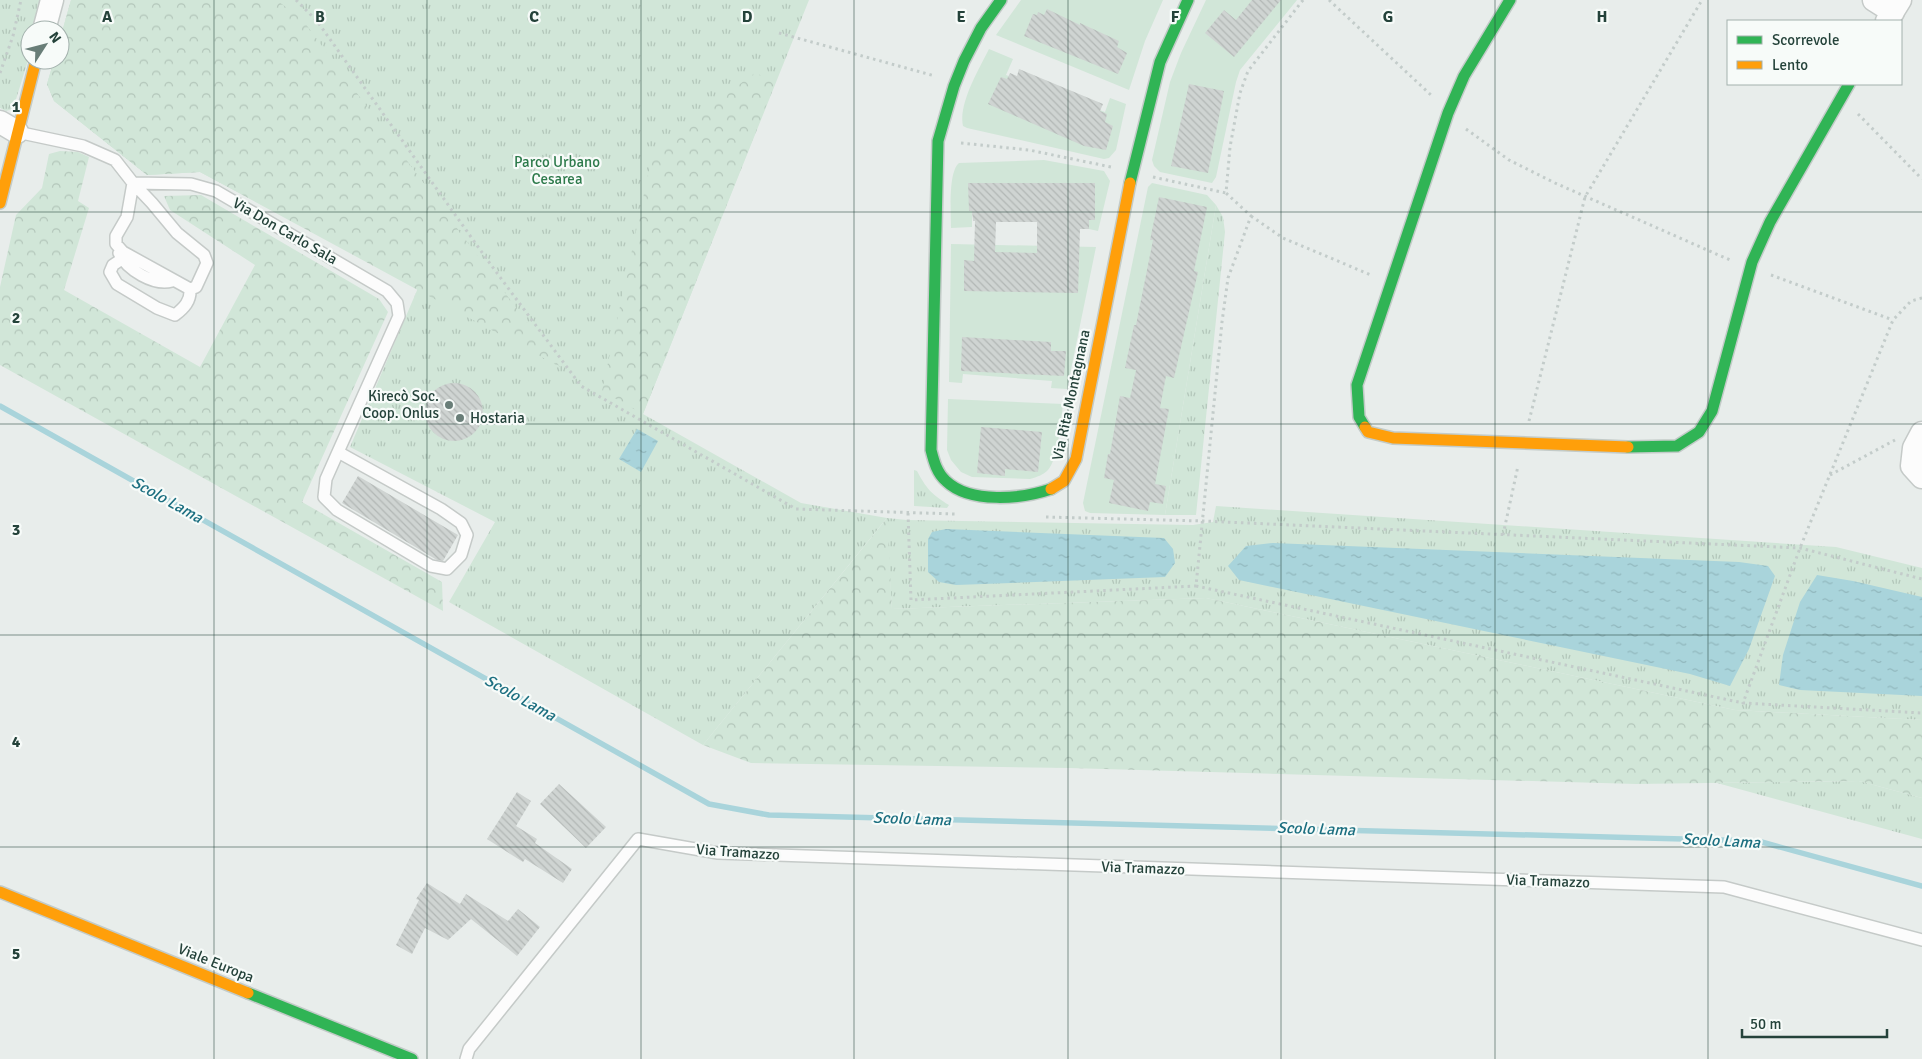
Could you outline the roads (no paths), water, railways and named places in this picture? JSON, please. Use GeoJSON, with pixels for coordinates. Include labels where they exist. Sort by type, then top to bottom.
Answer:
{"type":"FeatureCollection","features":[{"type":"Feature","properties":{"kind":"street"},"geometry":{"type":"LineString","coordinates":[[47,20],[52,0]]}},
{"type":"Feature","properties":{"kind":"street","name":"Via Rita Montagnana"},"geometry":{"type":"LineString","coordinates":[[1001,0],[981,28],[964,61],[954,86],[938,141],[931,450],[934,467],[946,481],[963,492],[976,496],[1029,497],[1062,483],[1076,459],[1132,172],[1160,62],[1188,0]]}},
{"type":"Feature","properties":{"kind":"street"},"geometry":{"type":"LineString","coordinates":[[1510,0],[1464,76],[1448,113],[1357,385],[1359,417],[1368,432],[1393,438],[1644,448],[1676,446],[1699,432],[1712,411],[1750,268],[1770,222],[1848,85]]}},
{"type":"Feature","properties":{"kind":"street"},"geometry":{"type":"LineString","coordinates":[[0,202],[8,127],[32,70]]}},
{"type":"Feature","properties":{"kind":"street"},"geometry":{"type":"LineString","coordinates":[[1922,433],[1914,448],[1912,466],[1922,477]]}},
{"type":"Feature","properties":{"kind":"street","name":"Viale Europa"},"geometry":{"type":"LineString","coordinates":[[2,892],[412,1059]]}},
{"type":"Feature","properties":{"kind":"lane"},"geometry":{"type":"LineString","coordinates":[[8,127],[83,146],[115,160],[176,233],[204,255],[207,263],[196,287],[190,289],[123,252],[116,244]]}},
{"type":"Feature","properties":{"kind":"lane"},"geometry":{"type":"LineString","coordinates":[[133,183],[127,217],[116,236],[116,244],[122,259],[130,268],[157,281],[165,283],[173,280]]}},
{"type":"Feature","properties":{"kind":"lane","name":"Via Don Carlo Sala"},"geometry":{"type":"LineString","coordinates":[[133,183],[190,184],[216,190],[388,291],[397,303],[399,316],[338,452],[326,479],[324,496],[337,510],[431,566],[447,569],[461,555],[467,535],[460,523],[441,509],[338,452]]}},
{"type":"Feature","properties":{"kind":"lane"},"geometry":{"type":"LineString","coordinates":[[122,259],[113,265],[110,272],[112,279],[157,308],[175,315],[185,308],[190,295],[190,289]]}},
{"type":"Feature","properties":{"kind":"lane","name":"Via Tramazzo"},"geometry":{"type":"LineString","coordinates":[[466,1059],[469,1049],[638,839],[718,853],[1724,887],[1922,940]]}},
{"type":"Feature","properties":{"kind":"water"},"geometry":{"type":"Polygon","coordinates":[[[637,429],[658,441],[641,472],[619,459],[637,429]]]}},
{"type":"Feature","properties":{"kind":"water"},"geometry":{"type":"Polygon","coordinates":[[[946,529],[1164,538],[1173,549],[1175,563],[1165,577],[956,585],[939,582],[928,572],[928,539],[932,532],[946,529]]]}},
{"type":"Feature","properties":{"kind":"water"},"geometry":{"type":"Polygon","coordinates":[[[1273,543],[1739,562],[1768,566],[1775,576],[1749,649],[1730,686],[1690,674],[1239,580],[1228,566],[1246,546],[1273,543]]]}},
{"type":"Feature","properties":{"kind":"water"},"geometry":{"type":"Polygon","coordinates":[[[1817,575],[1853,581],[1922,597],[1922,696],[1800,690],[1779,685],[1783,655],[1800,602],[1817,575]]]}},
{"type":"Feature","properties":{"kind":"waterway","name":"Scolo Lama"},"geometry":{"type":"LineString","coordinates":[[0,406],[709,804],[769,815],[1758,841],[1922,886]]}},
{"type":"Feature","properties":{"kind":"place","name":"Kirecò Soc. Coop. Onlus"},"geometry":{"type":"Point","coordinates":[449,405]}},
{"type":"Feature","properties":{"kind":"place","name":"Hostaria"},"geometry":{"type":"Point","coordinates":[460,418]}},
{"type":"Feature","properties":{"kind":"park label","name":"Parco Urbano Cesarea"},"geometry":{"type":"Point","coordinates":[557,170]}}]}
